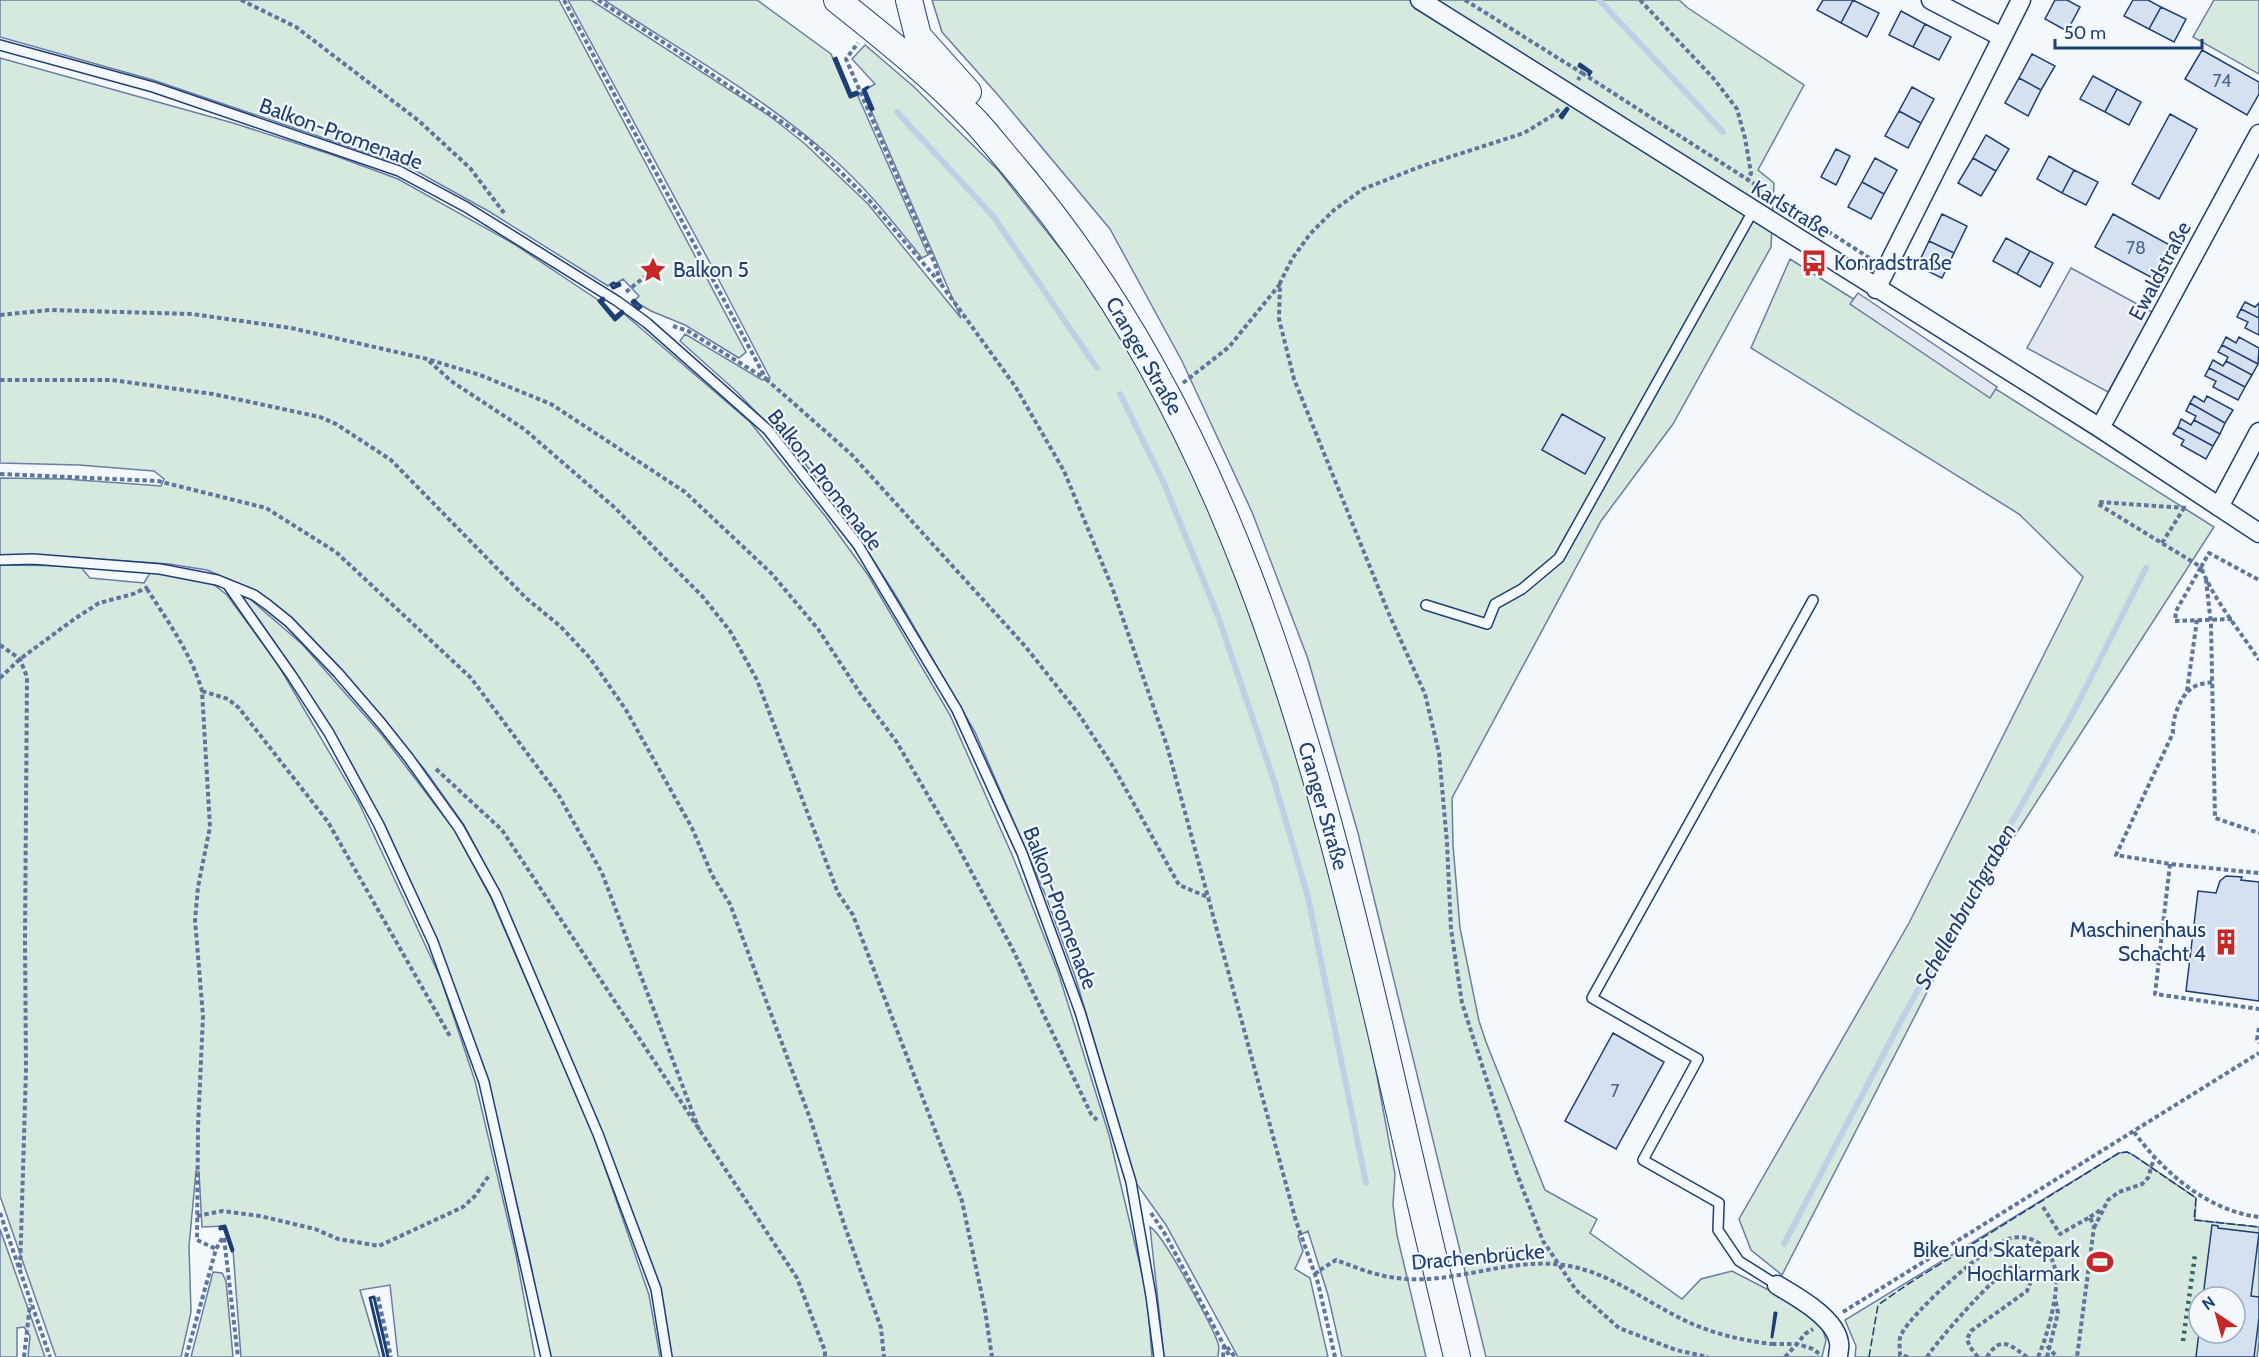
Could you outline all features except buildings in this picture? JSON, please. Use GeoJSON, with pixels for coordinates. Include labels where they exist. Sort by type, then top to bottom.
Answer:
{"type":"FeatureCollection","features":[{"type":"Feature","properties":{"kind":"main road","name":"Cranger Straße"},"geometry":{"type":"LineString","coordinates":[[837,0],[937,84],[976,123],[1050,209],[1104,286],[1168,395],[1206,471],[1240,548],[1293,702],[1350,902],[1457,1357]]}},
{"type":"Feature","properties":{"kind":"main road","name":"Cranger Straße"},"geometry":{"type":"LineString","coordinates":[[909,0],[918,36],[1029,162],[1092,243],[1104,286]]}},
{"type":"Feature","properties":{"kind":"street","name":"Karlstraße"},"geometry":{"type":"LineString","coordinates":[[1420,0],[2100,428],[2259,533]]}},
{"type":"Feature","properties":{"kind":"street"},"geometry":{"type":"LineString","coordinates":[[1931,0],[2002,37]]}},
{"type":"Feature","properties":{"kind":"street"},"geometry":{"type":"LineString","coordinates":[[1876,289],[2021,0]]}},
{"type":"Feature","properties":{"kind":"street","name":"Ewaldstraße"},"geometry":{"type":"LineString","coordinates":[[2100,428],[2259,134]]}},
{"type":"Feature","properties":{"kind":"street"},"geometry":{"type":"LineString","coordinates":[[2219,507],[2259,432]]}},
{"type":"Feature","properties":{"kind":"street"},"geometry":{"type":"LineString","coordinates":[[1778,1285],[1804,1301],[1828,1321],[1839,1342],[1838,1357]]}},
{"type":"Feature","properties":{"kind":"lane","name":"Balkon-Promenade"},"geometry":{"type":"LineString","coordinates":[[0,45],[153,87],[399,171],[466,207],[617,301],[647,323],[768,430],[858,545],[957,710],[1022,853],[1080,1012],[1131,1182],[1159,1357]]}},
{"type":"Feature","properties":{"kind":"lane"},"geometry":{"type":"LineString","coordinates":[[1426,605],[1487,624],[1495,604],[1522,589],[1559,558],[1753,211]]}},
{"type":"Feature","properties":{"kind":"lane"},"geometry":{"type":"LineString","coordinates":[[0,560],[33,559],[160,569],[217,580],[254,595],[268,605],[289,622],[338,673],[408,757],[459,828],[496,895],[598,1134],[656,1288],[667,1357]]}},
{"type":"Feature","properties":{"kind":"lane"},"geometry":{"type":"LineString","coordinates":[[227,584],[329,733],[379,825],[441,964],[484,1082],[546,1357]]}},
{"type":"Feature","properties":{"kind":"lane"},"geometry":{"type":"LineString","coordinates":[[1778,1285],[1739,1261],[1718,1230],[1719,1203],[1643,1160],[1698,1059],[1592,998],[1813,600]]}},
{"type":"Feature","properties":{"kind":"path"},"geometry":{"type":"LineString","coordinates":[[241,0],[296,27],[419,121],[470,168],[498,203],[518,240]]}},
{"type":"Feature","properties":{"kind":"path"},"geometry":{"type":"LineString","coordinates":[[564,0],[766,379]]}},
{"type":"Feature","properties":{"kind":"path"},"geometry":{"type":"LineString","coordinates":[[597,0],[693,61],[807,139],[869,200],[927,271],[941,284],[1015,386],[1064,471],[1113,587],[1160,725],[1296,1221],[1315,1274],[1335,1357]]}},
{"type":"Feature","properties":{"kind":"path"},"geometry":{"type":"LineString","coordinates":[[1465,0],[1749,179],[1848,243],[1885,270]]}},
{"type":"Feature","properties":{"kind":"path"},"geometry":{"type":"LineString","coordinates":[[1476,7],[1480,0]]}},
{"type":"Feature","properties":{"kind":"path"},"geometry":{"type":"LineString","coordinates":[[1640,0],[1714,79],[1737,109],[1751,173],[1749,179]]}},
{"type":"Feature","properties":{"kind":"path"},"geometry":{"type":"LineString","coordinates":[[871,27],[846,59],[935,264],[941,284]]}},
{"type":"Feature","properties":{"kind":"path"},"geometry":{"type":"LineString","coordinates":[[1168,395],[1229,347],[1280,283],[1292,259],[1310,234],[1334,210],[1363,189],[1422,166],[1524,133],[1555,114],[1582,73]]}},
{"type":"Feature","properties":{"kind":"path"},"geometry":{"type":"LineString","coordinates":[[625,293],[653,270]]}},
{"type":"Feature","properties":{"kind":"path"},"geometry":{"type":"LineString","coordinates":[[1280,283],[1279,319],[1294,379],[1389,614],[1425,694],[1439,753],[1447,843],[1451,929],[1462,1003],[1517,1174],[1543,1240],[1576,1290],[1618,1328],[1676,1350],[1708,1357]]}},
{"type":"Feature","properties":{"kind":"path"},"geometry":{"type":"LineString","coordinates":[[0,315],[50,310],[192,314],[291,328],[427,359],[480,375],[550,404],[686,492],[772,574],[818,629],[860,693],[896,741],[957,845],[1012,948],[1091,1114],[1104,1126],[1114,1129]]}},
{"type":"Feature","properties":{"kind":"path"},"geometry":{"type":"LineString","coordinates":[[647,323],[657,320],[688,331],[766,379],[851,454],[1025,646],[1084,722],[1114,768],[1179,885],[1209,898]]}},
{"type":"Feature","properties":{"kind":"path"},"geometry":{"type":"LineString","coordinates":[[427,359],[452,381],[524,429],[614,507],[703,597],[730,631],[757,680],[838,893],[853,915],[962,1201],[979,1277],[992,1357]]}},
{"type":"Feature","properties":{"kind":"path"},"geometry":{"type":"LineString","coordinates":[[0,380],[112,380],[213,394],[320,417],[336,424],[392,460],[526,598],[560,626],[590,658],[626,710],[692,828],[712,875],[730,904],[811,1121],[881,1328],[884,1357]]}},
{"type":"Feature","properties":{"kind":"path"},"geometry":{"type":"LineString","coordinates":[[0,474],[66,475],[158,481],[266,508],[336,552],[471,678],[558,796],[602,873],[700,1132]]}},
{"type":"Feature","properties":{"kind":"path"},"geometry":{"type":"LineString","coordinates":[[2194,513],[2185,507],[2099,501],[2098,504],[2201,567],[2206,579],[2259,660]]}},
{"type":"Feature","properties":{"kind":"path"},"geometry":{"type":"LineString","coordinates":[[2162,543],[2181,515]]}},
{"type":"Feature","properties":{"kind":"path"},"geometry":{"type":"LineString","coordinates":[[2232,619],[2175,621],[2176,611],[2209,553],[2259,580]]}},
{"type":"Feature","properties":{"kind":"path"},"geometry":{"type":"LineString","coordinates":[[0,678],[20,659],[99,603],[147,588],[160,569]]}},
{"type":"Feature","properties":{"kind":"path"},"geometry":{"type":"LineString","coordinates":[[2206,579],[2210,620],[2215,818],[2259,833]]}},
{"type":"Feature","properties":{"kind":"path"},"geometry":{"type":"LineString","coordinates":[[147,588],[198,677],[202,691],[210,828],[198,887],[195,921],[203,1016],[197,1240],[216,1249]]}},
{"type":"Feature","properties":{"kind":"path"},"geometry":{"type":"LineString","coordinates":[[2197,620],[2187,693],[2172,721],[2173,733],[2116,855],[2170,864],[2259,873]]}},
{"type":"Feature","properties":{"kind":"path"},"geometry":{"type":"LineString","coordinates":[[0,645],[20,659],[27,677],[28,697],[24,940],[26,1069],[20,1272]]}},
{"type":"Feature","properties":{"kind":"path"},"geometry":{"type":"LineString","coordinates":[[2187,693],[2202,684],[2212,682]]}},
{"type":"Feature","properties":{"kind":"path"},"geometry":{"type":"LineString","coordinates":[[202,691],[228,699],[239,708],[328,822],[454,1042]]}},
{"type":"Feature","properties":{"kind":"path"},"geometry":{"type":"LineString","coordinates":[[408,757],[428,762],[502,830],[725,1172],[762,1222],[797,1278],[825,1351],[825,1357]]}},
{"type":"Feature","properties":{"kind":"path"},"geometry":{"type":"LineString","coordinates":[[2170,864],[2155,994],[2259,1009]]}},
{"type":"Feature","properties":{"kind":"path"},"geometry":{"type":"LineString","coordinates":[[2259,1028],[2257,1040],[2259,1043]]}},
{"type":"Feature","properties":{"kind":"path"},"geometry":{"type":"LineString","coordinates":[[1785,1357],[1805,1334],[2259,1053]]}},
{"type":"Feature","properties":{"kind":"path"},"geometry":{"type":"LineString","coordinates":[[2134,1132],[2154,1158],[2208,1200],[2224,1208],[2259,1217]]}},
{"type":"Feature","properties":{"kind":"path"},"geometry":{"type":"LineString","coordinates":[[197,1216],[222,1211],[260,1216],[315,1229],[338,1239],[379,1246],[464,1207],[475,1196],[501,1158]]}},
{"type":"Feature","properties":{"kind":"path"},"geometry":{"type":"LineString","coordinates":[[2077,1357],[2094,1228],[2108,1200],[2120,1192],[2142,1184],[2148,1178],[2154,1158]]}},
{"type":"Feature","properties":{"kind":"path"},"geometry":{"type":"LineString","coordinates":[[1131,1182],[1165,1234],[1230,1357]]}},
{"type":"Feature","properties":{"kind":"path"},"geometry":{"type":"LineString","coordinates":[[2043,1207],[2060,1234],[2102,1209]]}},
{"type":"Feature","properties":{"kind":"path"},"geometry":{"type":"LineString","coordinates":[[0,1213],[50,1357]]}},
{"type":"Feature","properties":{"kind":"path"},"geometry":{"type":"LineString","coordinates":[[2090,1217],[2094,1228]]}},
{"type":"Feature","properties":{"kind":"path"},"geometry":{"type":"LineString","coordinates":[[186,1357],[216,1249],[224,1237],[238,1357]]}},
{"type":"Feature","properties":{"kind":"path"},"geometry":{"type":"LineString","coordinates":[[1908,1357],[1899,1356],[1900,1335],[1921,1308],[1965,1269],[1996,1245],[2010,1238],[2033,1239],[2044,1247],[2054,1262],[2057,1278],[2044,1343],[2038,1357]]}},
{"type":"Feature","properties":{"kind":"path","name":"Drachenbrücke"},"geometry":{"type":"LineString","coordinates":[[1315,1274],[1336,1260],[1397,1278],[1414,1279],[1435,1278],[1507,1266],[1545,1263],[1570,1266],[1600,1275],[1677,1317],[1711,1332],[1742,1341],[1797,1344]]}},
{"type":"Feature","properties":{"kind":"path"},"geometry":{"type":"LineString","coordinates":[[1928,1357],[1958,1319],[1998,1276],[2009,1268],[2018,1267],[2030,1276],[2030,1286],[1971,1331],[1967,1339],[1978,1357]]}},
{"type":"Feature","properties":{"kind":"path"},"geometry":{"type":"LineString","coordinates":[[2047,1357],[2058,1313],[2054,1295]]}},
{"type":"Feature","properties":{"kind":"path"},"geometry":{"type":"LineString","coordinates":[[378,1297],[391,1357]]}},
{"type":"Feature","properties":{"kind":"path"},"geometry":{"type":"LineString","coordinates":[[24,1357],[30,1300]]}},
{"type":"Feature","properties":{"kind":"path"},"geometry":{"type":"LineString","coordinates":[[1987,1357],[1998,1344],[2002,1343],[2009,1344],[2027,1357]]}},
{"type":"Feature","properties":{"kind":"path"},"geometry":{"type":"LineString","coordinates":[[2044,1343],[2057,1357]]}},
{"type":"Feature","properties":{"kind":"path"},"geometry":{"type":"LineString","coordinates":[[1223,1357],[1224,1344]]}},
{"type":"Feature","properties":{"kind":"path"},"geometry":{"type":"LineString","coordinates":[[1224,1344],[1235,1357]]}},
{"type":"Feature","properties":{"kind":"path"},"geometry":{"type":"LineString","coordinates":[[1797,1344],[1814,1349],[1824,1357]]}},
{"type":"Feature","properties":{"kind":"shaded area"},"geometry":{"type":"Polygon","coordinates":[[[0,0],[559,0],[746,352],[739,358],[685,325],[651,311],[634,301],[639,296],[623,279],[608,286],[490,212],[409,167],[153,80],[0,37],[0,0]]]}},
{"type":"Feature","properties":{"kind":"shaded area"},"geometry":{"type":"Polygon","coordinates":[[[568,0],[591,0],[771,117],[804,143],[868,204],[961,318],[871,110],[873,109],[865,90],[875,84],[852,59],[865,45],[913,86],[998,170],[1086,281],[1159,403],[1220,532],[1269,665],[1314,811],[1359,992],[1395,1174],[1393,1205],[1397,1235],[1426,1357],[1342,1357],[1328,1295],[1308,1231],[1298,1236],[1303,1251],[1295,1269],[1310,1278],[1328,1357],[1238,1357],[1166,1225],[1136,1183],[1075,976],[1045,894],[975,732],[898,599],[842,511],[803,461],[737,392],[680,341],[685,334],[762,380],[770,378],[568,0]]]}},
{"type":"Feature","properties":{"kind":"shaded area"},"geometry":{"type":"Polygon","coordinates":[[[604,0],[757,0],[831,54],[850,97],[857,94],[928,255],[922,258],[855,180],[804,134],[749,93],[604,0]]]}},
{"type":"Feature","properties":{"kind":"shaded area"},"geometry":{"type":"Polygon","coordinates":[[[932,0],[1679,0],[1804,85],[1758,170],[1774,183],[1771,247],[1673,424],[1601,521],[1452,798],[1453,845],[1460,928],[1479,1021],[1545,1190],[1597,1219],[1590,1233],[1682,1299],[1701,1279],[1732,1271],[1784,1298],[1820,1321],[1826,1340],[1822,1357],[1486,1357],[1358,833],[1308,659],[1252,512],[1182,361],[1110,229],[942,32],[932,0]]]}},
{"type":"Feature","properties":{"kind":"shaded area"},"geometry":{"type":"Polygon","coordinates":[[[2214,0],[2259,0],[2259,74],[2193,37],[2214,0]]]}},
{"type":"Feature","properties":{"kind":"shaded area"},"geometry":{"type":"Polygon","coordinates":[[[0,58],[233,123],[333,155],[398,179],[514,244],[598,300],[615,320],[623,313],[750,422],[826,517],[868,575],[950,715],[1013,857],[1058,972],[1109,1135],[1147,1295],[1152,1357],[671,1357],[659,1289],[602,1132],[501,895],[464,825],[425,770],[350,680],[290,618],[257,591],[207,570],[169,564],[40,555],[0,556],[0,478],[65,479],[161,486],[164,479],[154,471],[79,465],[0,463],[0,58]]]}},
{"type":"Feature","properties":{"kind":"shaded area"},"geometry":{"type":"Polygon","coordinates":[[[1790,259],[2214,527],[1979,891],[1782,1275],[1751,1250],[1739,1219],[1909,923],[2083,577],[2019,514],[1751,348],[1790,259]]]}},
{"type":"Feature","properties":{"kind":"shaded area"},"geometry":{"type":"Polygon","coordinates":[[[2071,268],[2152,312],[2108,392],[2027,348],[2071,268]]]}},
{"type":"Feature","properties":{"kind":"shaded area"},"geometry":{"type":"Polygon","coordinates":[[[1858,293],[1997,387],[1990,398],[1850,304],[1858,293]]]}},
{"type":"Feature","properties":{"kind":"shaded area"},"geometry":{"type":"Polygon","coordinates":[[[0,565],[83,566],[83,570],[90,578],[144,583],[150,573],[187,576],[213,584],[227,595],[277,663],[359,803],[441,979],[475,1081],[516,1255],[535,1357],[398,1357],[390,1285],[360,1290],[380,1357],[241,1357],[233,1250],[225,1226],[202,1227],[199,1172],[196,1171],[189,1246],[191,1312],[181,1357],[56,1357],[0,1196],[0,565]]]}},
{"type":"Feature","properties":{"kind":"shaded area"},"geometry":{"type":"Polygon","coordinates":[[[237,595],[250,599],[302,644],[382,735],[455,831],[491,898],[594,1136],[649,1295],[660,1357],[549,1357],[528,1251],[487,1079],[437,940],[384,823],[323,715],[259,620],[237,595]]]}},
{"type":"Feature","properties":{"kind":"shaded area","name":"Bike und Skatepark Hochlarmark"},"geometry":{"type":"Polygon","coordinates":[[[2127,1152],[2133,1155],[2196,1198],[2195,1220],[2259,1227],[2257,1357],[1855,1357],[1856,1346],[1845,1320],[2119,1153],[2127,1152]]]}},
{"type":"Feature","properties":{"kind":"shaded area"},"geometry":{"type":"Polygon","coordinates":[[[1150,1227],[1176,1262],[1207,1319],[1218,1343],[1218,1357],[1164,1357],[1150,1227]]]}},
{"type":"Feature","properties":{"kind":"shaded area"},"geometry":{"type":"Polygon","coordinates":[[[0,1229],[45,1357],[28,1357],[30,1336],[24,1327],[17,1328],[17,1357],[0,1357],[0,1229]]]}},
{"type":"Feature","properties":{"kind":"shaded area"},"geometry":{"type":"Polygon","coordinates":[[[213,1272],[222,1273],[226,1281],[233,1357],[191,1357],[213,1272]]]}},
{"type":"Feature","properties":{"kind":"waterway","name":"Schellenbruchgraben"},"geometry":{"type":"LineString","coordinates":[[1599,0],[1723,132]]}},
{"type":"Feature","properties":{"kind":"waterway"},"geometry":{"type":"LineString","coordinates":[[897,112],[993,216],[1097,368]]}},
{"type":"Feature","properties":{"kind":"waterway"},"geometry":{"type":"LineString","coordinates":[[1120,394],[1163,481],[1218,616],[1275,784],[1308,897],[1366,1183]]}},
{"type":"Feature","properties":{"kind":"waterway","name":"Schellenbruchgraben"},"geometry":{"type":"LineString","coordinates":[[1784,1244],[1904,1015],[2074,711],[2146,568]]}},
{"type":"Feature","properties":{"kind":"hedge"},"geometry":{"type":"LineString","coordinates":[[2183,1341],[2195,1255]]}},
{"type":"Feature","properties":{"kind":"fence"},"geometry":{"type":"LineString","coordinates":[[1869,1357],[1878,1305],[2119,1153],[2127,1152],[2133,1155],[2196,1198],[2194,1220],[2259,1227]]}},
{"type":"Feature","properties":{"kind":"wall"},"geometry":{"type":"LineString","coordinates":[[836,58],[851,94],[857,92],[858,94],[850,97],[834,59],[836,58]]}},
{"type":"Feature","properties":{"kind":"wall"},"geometry":{"type":"LineString","coordinates":[[1580,64],[1591,72],[1589,75],[1589,72],[1579,66],[1580,64]]}},
{"type":"Feature","properties":{"kind":"wall"},"geometry":{"type":"LineString","coordinates":[[868,87],[865,90],[873,109],[871,110],[863,90],[868,87]]}},
{"type":"Feature","properties":{"kind":"wall"},"geometry":{"type":"LineString","coordinates":[[1567,108],[1568,109],[1562,118],[1560,116],[1567,108]]}},
{"type":"Feature","properties":{"kind":"wall"},"geometry":{"type":"LineString","coordinates":[[614,283],[616,285],[619,283],[620,285],[613,288],[611,285],[614,283]]}},
{"type":"Feature","properties":{"kind":"wall"},"geometry":{"type":"LineString","coordinates":[[603,298],[602,302],[615,317],[622,311],[623,313],[615,320],[599,301],[603,298]]}},
{"type":"Feature","properties":{"kind":"wall"},"geometry":{"type":"LineString","coordinates":[[634,300],[641,307],[638,309],[632,302],[634,300]]}},
{"type":"Feature","properties":{"kind":"wall"},"geometry":{"type":"LineString","coordinates":[[225,1226],[233,1250],[232,1251],[224,1228],[220,1229],[225,1226]]}},
{"type":"Feature","properties":{"kind":"wall"},"geometry":{"type":"LineString","coordinates":[[370,1298],[374,1297],[388,1357]]}},
{"type":"Feature","properties":{"kind":"wall"},"geometry":{"type":"LineString","coordinates":[[370,1298],[384,1357]]}},
{"type":"Feature","properties":{"kind":"wall"},"geometry":{"type":"LineString","coordinates":[[1775,1313],[1776,1313],[1772,1337],[1775,1313]]}},
{"type":"Feature","properties":{"kind":"place","name":"Konradstraße"},"geometry":{"type":"Point","coordinates":[1814,263]}},
{"type":"Feature","properties":{"kind":"place","name":"Balkon 5"},"geometry":{"type":"Point","coordinates":[653,270]}},
{"type":"Feature","properties":{"kind":"place","name":"Maschinenhaus Schacht 4"},"geometry":{"type":"Point","coordinates":[2226,942]}},
{"type":"Feature","properties":{"kind":"place","name":"Bike und Skatepark Hochlarmark"},"geometry":{"type":"Point","coordinates":[2100,1262]}}]}
